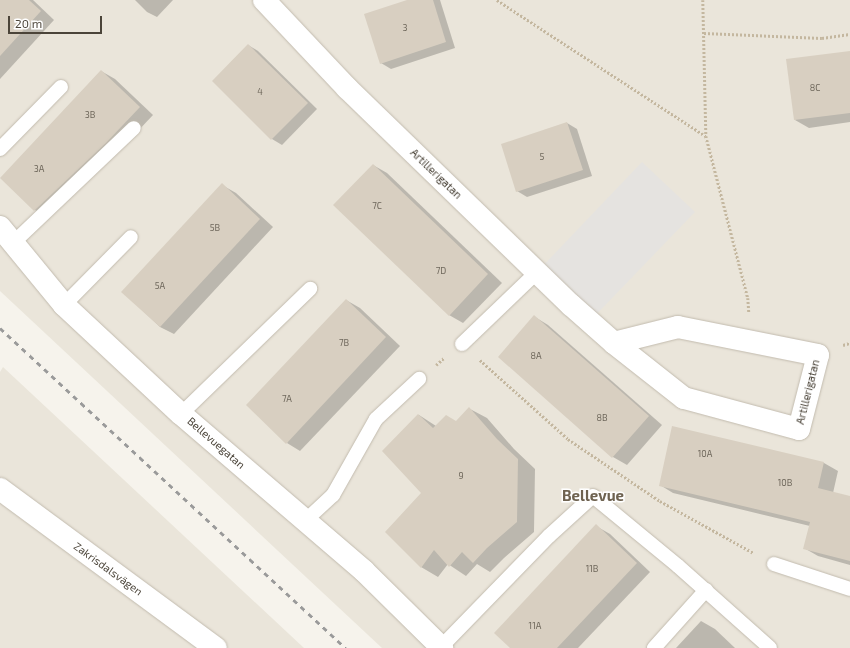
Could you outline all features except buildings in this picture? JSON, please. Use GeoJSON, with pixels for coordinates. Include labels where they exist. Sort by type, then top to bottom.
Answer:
{"type":"FeatureCollection","features":[{"type":"Feature","properties":{"kind":"street","name":"Artillerigatan"},"geometry":{"type":"LineString","coordinates":[[264,0],[347,88],[571,305],[614,343],[684,398],[800,429],[818,355],[678,327],[614,343]]}},
{"type":"Feature","properties":{"kind":"street","name":"Bellevuegatan"},"geometry":{"type":"LineString","coordinates":[[6,235],[64,305],[182,414],[364,571],[442,648]]}},
{"type":"Feature","properties":{"kind":"street","name":"Zakrisdalsvägen"},"geometry":{"type":"LineString","coordinates":[[0,489],[216,648]]}},
{"type":"Feature","properties":{"kind":"lane"},"geometry":{"type":"LineString","coordinates":[[0,149],[61,87]]}},
{"type":"Feature","properties":{"kind":"lane"},"geometry":{"type":"LineString","coordinates":[[6,235],[134,128]]}},
{"type":"Feature","properties":{"kind":"lane"},"geometry":{"type":"LineString","coordinates":[[64,305],[131,237]]}},
{"type":"Feature","properties":{"kind":"lane"},"geometry":{"type":"LineString","coordinates":[[462,344],[537,272]]}},
{"type":"Feature","properties":{"kind":"lane"},"geometry":{"type":"LineString","coordinates":[[182,414],[310,289]]}},
{"type":"Feature","properties":{"kind":"lane"},"geometry":{"type":"LineString","coordinates":[[306,520],[333,495],[376,419],[419,379]]}},
{"type":"Feature","properties":{"kind":"lane"},"geometry":{"type":"LineString","coordinates":[[442,648],[550,536],[593,496],[706,590],[770,648]]}},
{"type":"Feature","properties":{"kind":"lane"},"geometry":{"type":"LineString","coordinates":[[774,564],[850,589]]}},
{"type":"Feature","properties":{"kind":"lane"},"geometry":{"type":"LineString","coordinates":[[654,648],[706,590]]}},
{"type":"Feature","properties":{"kind":"path"},"geometry":{"type":"LineString","coordinates":[[498,0],[706,136]]}},
{"type":"Feature","properties":{"kind":"path"},"geometry":{"type":"LineString","coordinates":[[703,0],[706,136],[748,298],[751,341]]}},
{"type":"Feature","properties":{"kind":"path"},"geometry":{"type":"LineString","coordinates":[[704,33],[822,38],[850,34]]}},
{"type":"Feature","properties":{"kind":"path"},"geometry":{"type":"LineString","coordinates":[[419,379],[462,344],[568,439],[660,501],[774,564]]}},
{"type":"Feature","properties":{"kind":"shaded area"},"geometry":{"type":"Polygon","coordinates":[[[0,0],[850,0],[850,648],[382,648],[0,291],[0,0]]]}},
{"type":"Feature","properties":{"kind":"shaded area"},"geometry":{"type":"Polygon","coordinates":[[[642,162],[695,212],[589,322],[537,272],[642,162]]]}},
{"type":"Feature","properties":{"kind":"shaded area"},"geometry":{"type":"Polygon","coordinates":[[[3,367],[304,648],[0,648],[0,372],[3,367]]]}},
{"type":"Feature","properties":{"kind":"railway"},"geometry":{"type":"LineString","coordinates":[[0,328],[346,648]]}},
{"type":"Feature","properties":{"kind":"district","name":"Bellevue"},"geometry":{"type":"Point","coordinates":[593,496]}}]}
